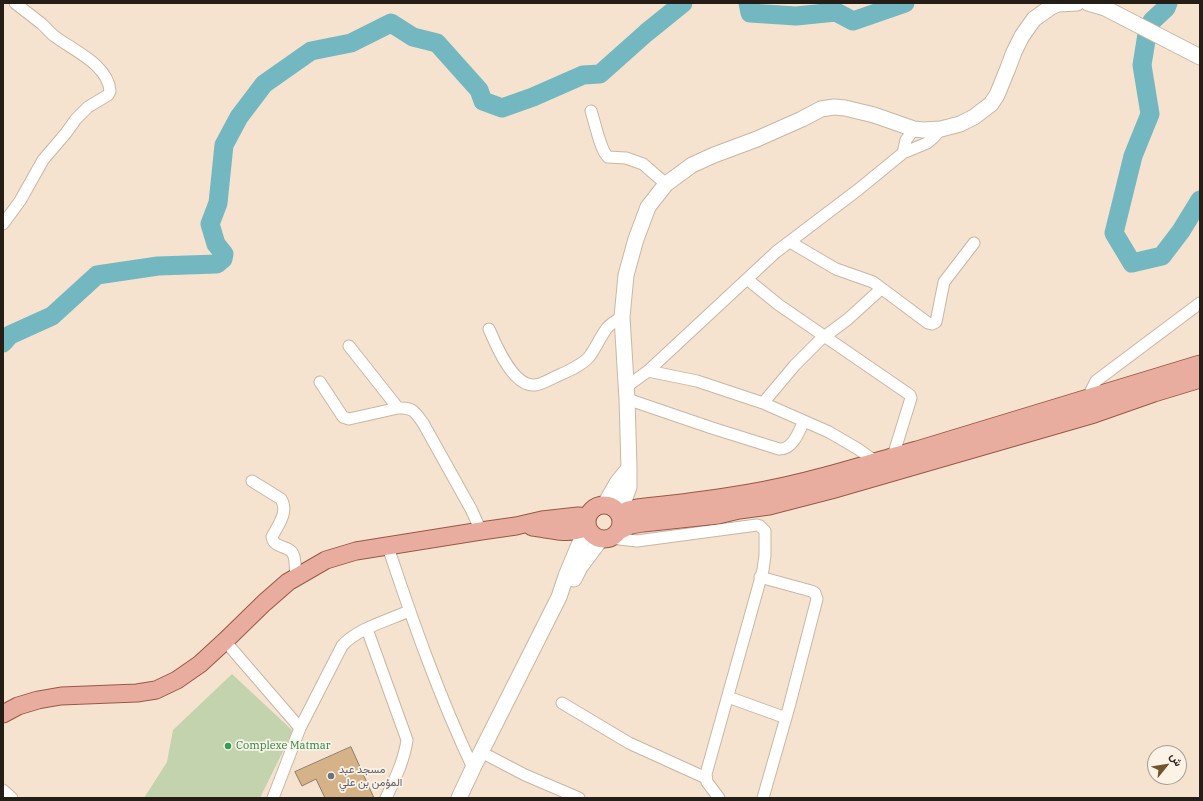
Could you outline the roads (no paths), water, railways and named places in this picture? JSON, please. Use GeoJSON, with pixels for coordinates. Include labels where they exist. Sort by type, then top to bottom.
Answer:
{"type":"FeatureCollection","features":[{"type":"Feature","properties":{"kind":"main road"},"geometry":{"type":"LineString","coordinates":[[459,798],[559,597],[581,540],[604,524],[624,498],[629,487],[622,317],[626,275],[636,239],[648,207],[666,184],[692,166],[709,157],[757,139],[821,109],[834,107],[845,108],[874,115],[914,129],[941,129],[960,124],[974,118],[991,104],[997,95],[1014,52],[1022,36],[1034,20],[1052,5],[1077,3]]}},
{"type":"Feature","properties":{"kind":"main road"},"geometry":{"type":"LineString","coordinates":[[1088,3],[1105,8],[1200,57]]}},
{"type":"Feature","properties":{"kind":"main road"},"geometry":{"type":"LineString","coordinates":[[1030,424],[1090,397],[1200,364]]}},
{"type":"Feature","properties":{"kind":"main road"},"geometry":{"type":"LineString","coordinates":[[677,511],[718,515],[739,510],[769,506],[831,490],[895,464],[1030,424],[1094,414],[1200,379]]}},
{"type":"Feature","properties":{"kind":"main road"},"geometry":{"type":"LineString","coordinates":[[3,714],[18,706],[38,700],[61,696],[137,693],[156,690],[177,680],[200,664],[226,641],[264,603],[296,577],[326,560],[356,551],[516,526],[564,532],[604,524],[632,526],[721,498],[807,481],[876,461],[895,464]]}},
{"type":"Feature","properties":{"kind":"street"},"geometry":{"type":"LineString","coordinates":[[3,224],[20,201],[43,160],[81,113],[108,95],[110,91],[108,81],[103,73],[92,62],[53,35],[15,3]]}},
{"type":"Feature","properties":{"kind":"street"},"geometry":{"type":"LineString","coordinates":[[592,111],[602,146],[608,157],[626,158],[643,164],[666,184]]}},
{"type":"Feature","properties":{"kind":"street"},"geometry":{"type":"LineString","coordinates":[[903,153],[906,140],[914,129]]}},
{"type":"Feature","properties":{"kind":"street"},"geometry":{"type":"LineString","coordinates":[[804,421],[789,447],[779,449],[712,428],[626,393],[776,252],[859,189],[903,153],[927,143],[941,129]]}},
{"type":"Feature","properties":{"kind":"street"},"geometry":{"type":"LineString","coordinates":[[790,242],[836,269],[873,282],[928,323],[932,324],[935,324],[938,316],[944,282],[974,243]]}},
{"type":"Feature","properties":{"kind":"street"},"geometry":{"type":"LineString","coordinates":[[747,279],[779,305],[911,396],[895,464]]}},
{"type":"Feature","properties":{"kind":"street"},"geometry":{"type":"LineString","coordinates":[[763,403],[795,365],[825,336],[848,319],[881,289]]}},
{"type":"Feature","properties":{"kind":"street"},"geometry":{"type":"LineString","coordinates":[[1090,397],[1096,381],[1200,304]]}},
{"type":"Feature","properties":{"kind":"street"},"geometry":{"type":"LineString","coordinates":[[488,329],[501,357],[514,373],[522,382],[534,385],[560,375],[588,358],[607,328],[622,317]]}},
{"type":"Feature","properties":{"kind":"street"},"geometry":{"type":"LineString","coordinates":[[349,346],[398,408]]}},
{"type":"Feature","properties":{"kind":"street"},"geometry":{"type":"LineString","coordinates":[[648,371],[697,381],[763,403],[834,435],[876,461]]}},
{"type":"Feature","properties":{"kind":"street"},"geometry":{"type":"LineString","coordinates":[[320,382],[344,417],[350,418],[398,408],[410,408],[414,411],[423,423],[471,509],[480,531]]}},
{"type":"Feature","properties":{"kind":"street"},"geometry":{"type":"LineString","coordinates":[[252,481],[283,501],[284,510],[272,539],[274,543],[293,554],[296,577]]}},
{"type":"Feature","properties":{"kind":"street"},"geometry":{"type":"LineString","coordinates":[[604,524],[637,541],[757,525],[765,531],[765,555],[763,570],[706,774],[709,786],[719,798]]}},
{"type":"Feature","properties":{"kind":"street"},"geometry":{"type":"LineString","coordinates":[[388,547],[409,612],[438,690],[473,768]]}},
{"type":"Feature","properties":{"kind":"street"},"geometry":{"type":"LineString","coordinates":[[760,577],[811,591],[816,595],[817,599],[810,630],[763,798]]}},
{"type":"Feature","properties":{"kind":"street"},"geometry":{"type":"LineString","coordinates":[[273,798],[300,728],[342,646],[352,636],[409,612]]}},
{"type":"Feature","properties":{"kind":"street"},"geometry":{"type":"LineString","coordinates":[[367,629],[407,740],[406,752],[402,764],[386,798]]}},
{"type":"Feature","properties":{"kind":"street"},"geometry":{"type":"LineString","coordinates":[[226,641],[300,728]]}},
{"type":"Feature","properties":{"kind":"street"},"geometry":{"type":"LineString","coordinates":[[728,697],[786,718]]}},
{"type":"Feature","properties":{"kind":"street"},"geometry":{"type":"LineString","coordinates":[[562,703],[629,743],[706,778]]}},
{"type":"Feature","properties":{"kind":"street"},"geometry":{"type":"LineString","coordinates":[[481,752],[525,775],[579,798]]}},
{"type":"Feature","properties":{"kind":"street"},"geometry":{"type":"LineString","coordinates":[[3,790],[12,798]]}},
{"type":"Feature","properties":{"kind":"waterway"},"geometry":{"type":"LineString","coordinates":[[3,343],[10,335],[52,316],[97,275],[158,266],[217,264],[223,259],[224,254],[216,244],[210,224],[218,203],[224,145],[239,117],[264,84],[311,51],[351,43],[391,23],[413,37],[437,43],[479,90],[483,101],[502,108],[533,97],[583,75],[600,74],[646,33],[683,3]]}},
{"type":"Feature","properties":{"kind":"waterway"},"geometry":{"type":"LineString","coordinates":[[748,3],[750,13],[796,16],[836,12],[853,21],[905,3]]}},
{"type":"Feature","properties":{"kind":"waterway"},"geometry":{"type":"LineString","coordinates":[[1168,3],[1166,8],[1152,21],[1147,34],[1142,65],[1150,114],[1133,156],[1114,233],[1132,263],[1162,256],[1181,231],[1200,200]]}},
{"type":"Feature","properties":{"kind":"place","name":"Complexe Matmar"},"geometry":{"type":"Point","coordinates":[228,746]}},
{"type":"Feature","properties":{"kind":"place","name":"مسجد عبد المؤمن بن علي"},"geometry":{"type":"Point","coordinates":[331,776]}}]}
